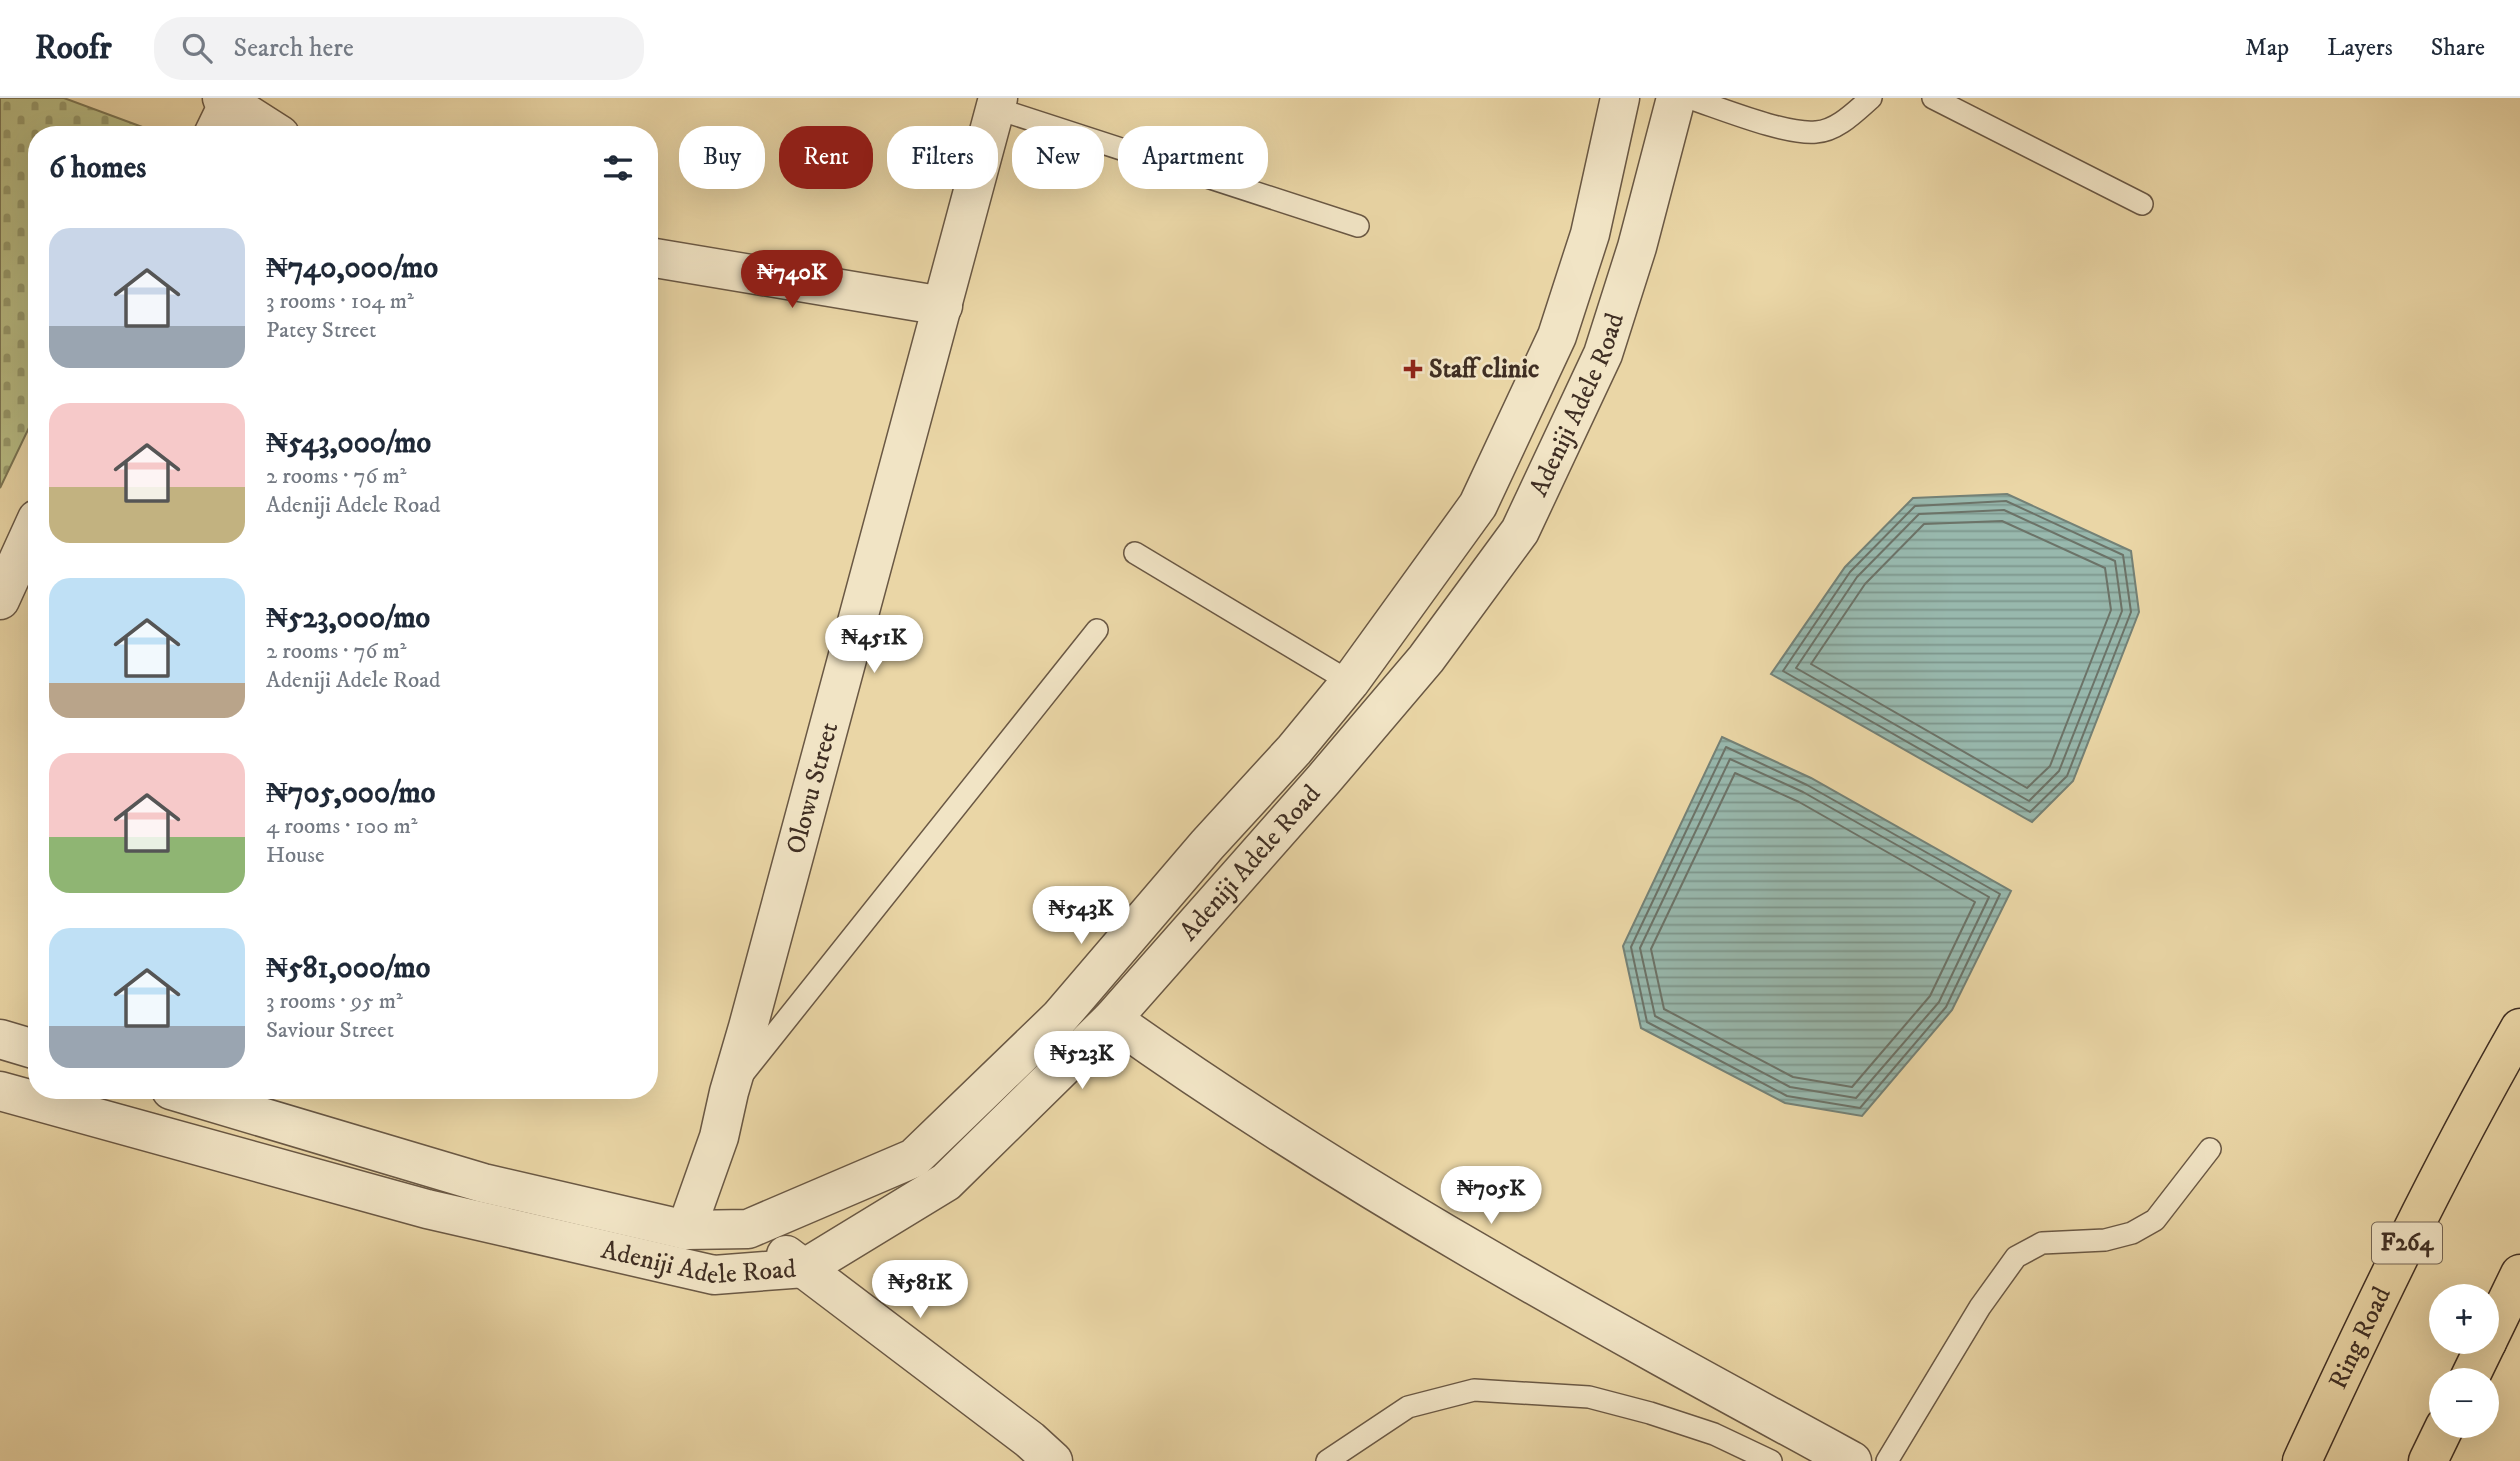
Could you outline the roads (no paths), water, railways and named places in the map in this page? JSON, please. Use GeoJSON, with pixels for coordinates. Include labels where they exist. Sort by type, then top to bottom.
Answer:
{"type":"FeatureCollection","features":[{"type":"Feature","properties":{"kind":"highway","name":"Ring Road"},"geometry":{"type":"LineString","coordinates":[[2302,1461],[2469,1117],[2520,1028]]}},
{"type":"Feature","properties":{"kind":"highway"},"geometry":{"type":"LineString","coordinates":[[2499,1317],[2520,1274]]}},
{"type":"Feature","properties":{"kind":"highway"},"geometry":{"type":"LineString","coordinates":[[2428,1461],[2439,1438]]}},
{"type":"Feature","properties":{"kind":"street","name":"Adeniji Adele Road"},"geometry":{"type":"LineString","coordinates":[[201,1099],[483,1183],[686,1230],[748,1229],[914,1158],[1059,1018],[1207,845],[1294,750],[1350,682],[1478,505],[1557,336],[1590,234],[1620,98]]}},
{"type":"Feature","properties":{"kind":"street","name":"Adeniji Adele Road"},"geometry":{"type":"LineString","coordinates":[[29,1099],[427,1209],[714,1275],[806,1268],[946,1182],[1112,1019],[1426,659],[1520,531],[1603,354],[1637,247],[1676,98]]}},
{"type":"Feature","properties":{"kind":"street","name":"Olowu Street"},"geometry":{"type":"LineString","coordinates":[[686,1230],[719,1137],[997,103]]}},
{"type":"Feature","properties":{"kind":"street"},"geometry":{"type":"LineString","coordinates":[[224,108],[261,126]]}},
{"type":"Feature","properties":{"kind":"street"},"geometry":{"type":"LineString","coordinates":[[658,258],[943,306]]}},
{"type":"Feature","properties":{"kind":"street"},"geometry":{"type":"LineString","coordinates":[[0,600],[28,539]]}},
{"type":"Feature","properties":{"kind":"street"},"geometry":{"type":"LineString","coordinates":[[1112,1019],[1230,1100],[1433,1228],[1852,1461]]}},
{"type":"Feature","properties":{"kind":"street"},"geometry":{"type":"LineString","coordinates":[[0,1039],[28,1047]]}},
{"type":"Feature","properties":{"kind":"street","name":"Adeniji Adele Road"},"geometry":{"type":"LineString","coordinates":[[0,1091],[28,1099]]}},
{"type":"Feature","properties":{"kind":"street"},"geometry":{"type":"LineString","coordinates":[[748,1229],[806,1268],[867,1318],[1030,1440],[1053,1461]]}},
{"type":"Feature","properties":{"kind":"lane"},"geometry":{"type":"LineString","coordinates":[[1689,98],[1786,129],[1817,132],[1840,123],[1871,98]]}},
{"type":"Feature","properties":{"kind":"lane"},"geometry":{"type":"LineString","coordinates":[[1933,98],[2142,204]]}},
{"type":"Feature","properties":{"kind":"lane"},"geometry":{"type":"LineString","coordinates":[[997,103],[1359,226]]}},
{"type":"Feature","properties":{"kind":"lane"},"geometry":{"type":"LineString","coordinates":[[1135,553],[1350,682]]}},
{"type":"Feature","properties":{"kind":"lane"},"geometry":{"type":"LineString","coordinates":[[729,1092],[1097,630]]}},
{"type":"Feature","properties":{"kind":"lane"},"geometry":{"type":"LineString","coordinates":[[1887,1461],[1980,1307],[2016,1257],[2042,1243],[2105,1240],[2132,1233],[2155,1220],[2210,1149]]}},
{"type":"Feature","properties":{"kind":"lane"},"geometry":{"type":"LineString","coordinates":[[1326,1461],[1408,1407],[1474,1390],[1589,1397],[1714,1434],[1771,1461]]}},
{"type":"Feature","properties":{"kind":"water"},"geometry":{"type":"Polygon","coordinates":[[[2007,494],[2131,551],[2139,612],[2073,781],[2032,822],[1771,674],[1845,567],[1913,498],[2007,494]]]}},
{"type":"Feature","properties":{"kind":"water"},"geometry":{"type":"Polygon","coordinates":[[[1722,737],[1811,778],[2011,891],[1952,1010],[1862,1116],[1785,1103],[1641,1028],[1623,946],[1722,737]]]}},
{"type":"Feature","properties":{"kind":"place","name":"Staff clinic"},"geometry":{"type":"Point","coordinates":[1413,369]}}]}
